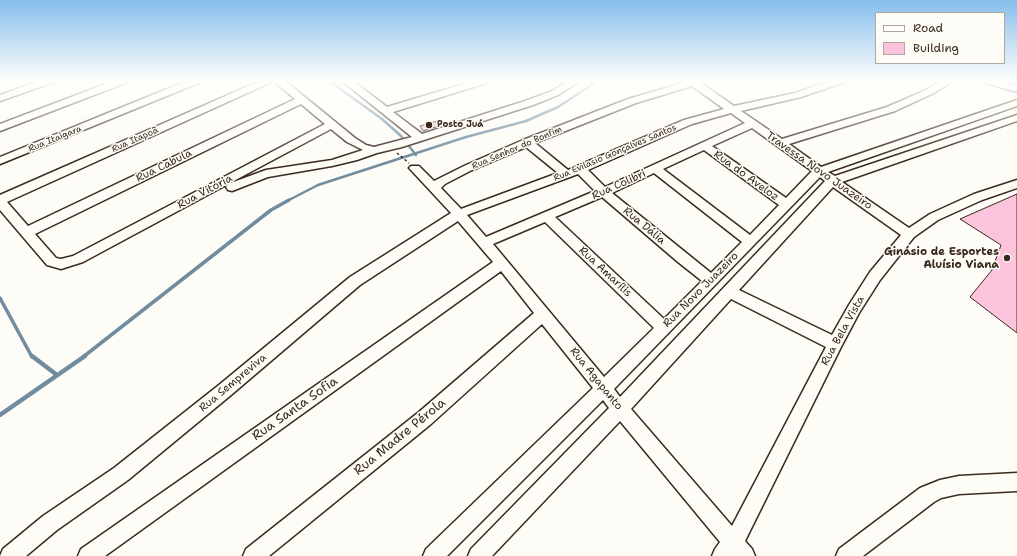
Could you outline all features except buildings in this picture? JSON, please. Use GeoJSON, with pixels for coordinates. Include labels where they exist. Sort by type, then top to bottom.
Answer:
{"type":"FeatureCollection","features":[{"type":"Feature","properties":{"kind":"street"},"geometry":{"type":"LineString","coordinates":[[0,128],[57,106]]}},
{"type":"Feature","properties":{"kind":"street","name":"Rua Itaigara"},"geometry":{"type":"LineString","coordinates":[[0,161],[135,106]]}},
{"type":"Feature","properties":{"kind":"street","name":"Rua Itapoã"},"geometry":{"type":"LineString","coordinates":[[0,201],[212,106]]}},
{"type":"Feature","properties":{"kind":"street","name":"Rua Cabula"},"geometry":{"type":"LineString","coordinates":[[27,232],[289,106]]}},
{"type":"Feature","properties":{"kind":"street"},"geometry":{"type":"LineString","coordinates":[[309,106],[362,147],[374,150],[400,150],[416,140],[519,106]]}},
{"type":"Feature","properties":{"kind":"street"},"geometry":{"type":"LineString","coordinates":[[379,106],[416,140]]}},
{"type":"Feature","properties":{"kind":"street"},"geometry":{"type":"LineString","coordinates":[[385,111],[402,106]]}},
{"type":"Feature","properties":{"kind":"street","name":"Rua Senhor do Bonfim"},"geometry":{"type":"LineString","coordinates":[[434,188],[446,179],[527,142],[619,106]]}},
{"type":"Feature","properties":{"kind":"street","name":"Travessa Novo Juazeiro"},"geometry":{"type":"LineString","coordinates":[[726,106],[909,234]]}},
{"type":"Feature","properties":{"kind":"street","name":"Rua Evilasio Gonçalves Santos"},"geometry":{"type":"LineString","coordinates":[[459,214],[580,169],[688,122],[749,106]]}},
{"type":"Feature","properties":{"kind":"street"},"geometry":{"type":"LineString","coordinates":[[781,143],[898,106]]}},
{"type":"Feature","properties":{"kind":"street","name":"Rua Novo Juazeiro"},"geometry":{"type":"LineString","coordinates":[[433,556],[604,388],[819,171],[1008,106]]}},
{"type":"Feature","properties":{"kind":"street","name":"Rua Novo Juazeiro"},"geometry":{"type":"LineString","coordinates":[[478,556],[620,409],[824,188],[833,181],[1017,118]]}},
{"type":"Feature","properties":{"kind":"street","name":"Rua Vitória"},"geometry":{"type":"LineString","coordinates":[[0,201],[52,262],[61,264],[78,259],[332,124]]}},
{"type":"Feature","properties":{"kind":"street","name":"Rua Colibri"},"geometry":{"type":"LineString","coordinates":[[484,243],[656,169],[752,124]]}},
{"type":"Feature","properties":{"kind":"street"},"geometry":{"type":"LineString","coordinates":[[527,142],[566,174]]}},
{"type":"Feature","properties":{"kind":"street","name":"Rua do Aveloz"},"geometry":{"type":"LineString","coordinates":[[705,146],[787,205]]}},
{"type":"Feature","properties":{"kind":"street"},"geometry":{"type":"LineString","coordinates":[[136,228],[182,212],[252,178],[266,174],[332,163],[353,158],[374,150]]}},
{"type":"Feature","properties":{"kind":"street","name":"Rua Agapanto"},"geometry":{"type":"LineString","coordinates":[[412,166],[459,214],[502,263],[734,551]]}},
{"type":"Feature","properties":{"kind":"street","name":"Rua Dália"},"geometry":{"type":"LineString","coordinates":[[580,169],[603,192],[683,259],[711,280]]}},
{"type":"Feature","properties":{"kind":"street"},"geometry":{"type":"LineString","coordinates":[[656,169],[749,241]]}},
{"type":"Feature","properties":{"kind":"street","name":"Rua Bela Vista"},"geometry":{"type":"LineString","coordinates":[[734,551],[835,344],[854,309],[875,276],[909,234],[934,217],[978,197],[1017,184]]}},
{"type":"Feature","properties":{"kind":"street","name":"Rua Sempreviva"},"geometry":{"type":"LineString","coordinates":[[10,556],[50,523],[121,474],[225,390],[355,281],[459,214]]}},
{"type":"Feature","properties":{"kind":"street","name":"Rua Amarílis"},"geometry":{"type":"LineString","coordinates":[[546,216],[664,328]]}},
{"type":"Feature","properties":{"kind":"street","name":"Rua Santa Sofia"},"geometry":{"type":"LineString","coordinates":[[88,556],[502,263]]}},
{"type":"Feature","properties":{"kind":"street"},"geometry":{"type":"LineString","coordinates":[[728,291],[835,344]]}},
{"type":"Feature","properties":{"kind":"street","name":"Rua Madre Pérola"},"geometry":{"type":"LineString","coordinates":[[253,556],[425,418],[543,314]]}},
{"type":"Feature","properties":{"kind":"street"},"geometry":{"type":"LineString","coordinates":[[846,556],[926,496],[940,489],[950,485],[1017,482]]}},
{"type":"Feature","properties":{"kind":"path"},"geometry":{"type":"LineString","coordinates":[[400,150],[412,166]]}},
{"type":"Feature","properties":{"kind":"waterway"},"geometry":{"type":"LineString","coordinates":[[364,106],[382,119],[401,136],[415,154]]}},
{"type":"Feature","properties":{"kind":"waterway"},"geometry":{"type":"LineString","coordinates":[[415,154],[466,137],[526,121],[560,106]]}},
{"type":"Feature","properties":{"kind":"waterway"},"geometry":{"type":"LineString","coordinates":[[287,201],[318,185],[415,154]]}},
{"type":"Feature","properties":{"kind":"waterway"},"geometry":{"type":"LineString","coordinates":[[83,357],[271,210],[289,200]]}},
{"type":"Feature","properties":{"kind":"waterway"},"geometry":{"type":"LineString","coordinates":[[0,298],[32,357]]}},
{"type":"Feature","properties":{"kind":"waterway"},"geometry":{"type":"LineString","coordinates":[[32,356],[57,375]]}},
{"type":"Feature","properties":{"kind":"waterway"},"geometry":{"type":"LineString","coordinates":[[0,415],[85,356]]}},
{"type":"Feature","properties":{"kind":"place","name":"Posto Juá"},"geometry":{"type":"Point","coordinates":[429,125]}},
{"type":"Feature","properties":{"kind":"place","name":"Ginásio de Esportes Aluísio Viana"},"geometry":{"type":"Point","coordinates":[1007,258]}}]}
